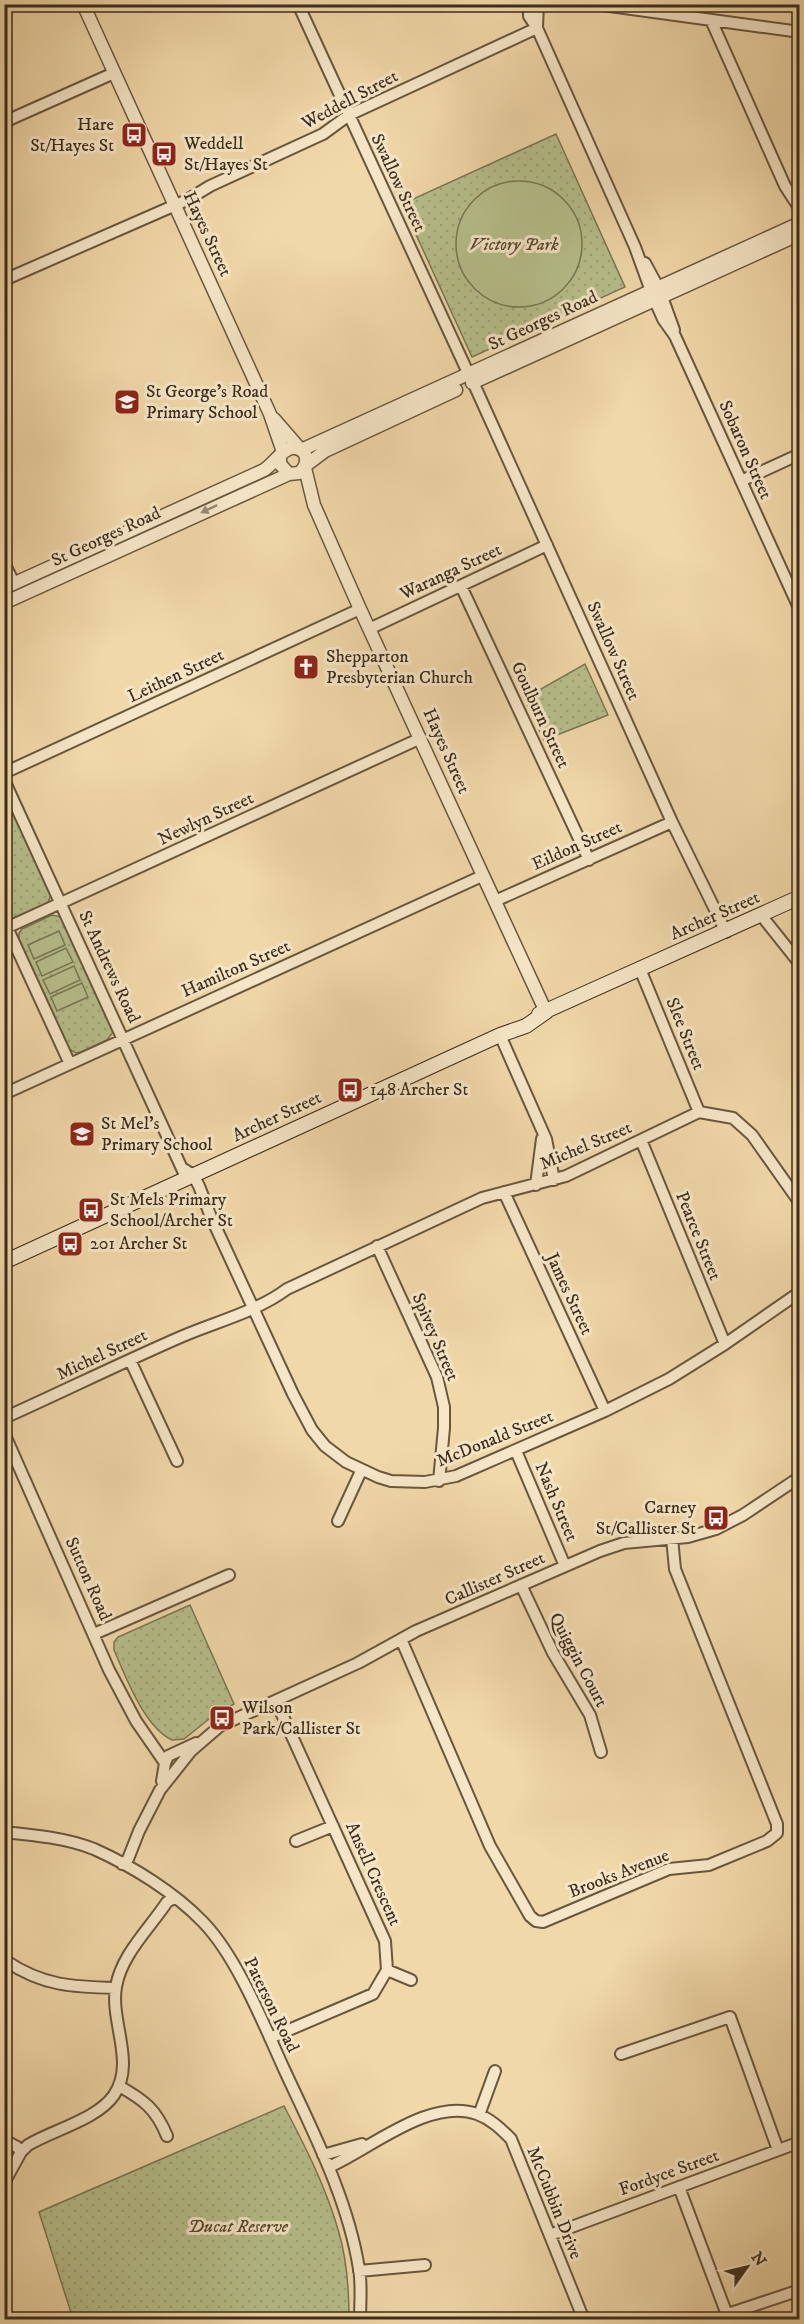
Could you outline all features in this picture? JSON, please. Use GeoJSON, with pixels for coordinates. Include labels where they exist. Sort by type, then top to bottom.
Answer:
{"type":"FeatureCollection","features":[{"type":"Feature","properties":{"kind":"main road","name":"Archer Street"},"geometry":{"type":"LineString","coordinates":[[4,1262],[187,1174],[500,1035],[526,1026],[546,1012],[800,897]]}},
{"type":"Feature","properties":{"kind":"street","name":"Hayes Street"},"geometry":{"type":"LineString","coordinates":[[83,4],[270,414],[282,454]]}},
{"type":"Feature","properties":{"kind":"street","name":"Swallow Street"},"geometry":{"type":"LineString","coordinates":[[298,4],[548,545],[672,822],[726,932]]}},
{"type":"Feature","properties":{"kind":"street","name":"Sobaron Street"},"geometry":{"type":"LineString","coordinates":[[529,4],[528,16],[537,28],[656,294],[663,319],[675,336],[800,610]]}},
{"type":"Feature","properties":{"kind":"street","name":"Sobaron Street"},"geometry":{"type":"LineString","coordinates":[[537,28],[538,4]]}},
{"type":"Feature","properties":{"kind":"street"},"geometry":{"type":"LineString","coordinates":[[596,4],[800,32]]}},
{"type":"Feature","properties":{"kind":"street"},"geometry":{"type":"LineString","coordinates":[[711,20],[785,186],[799,227]]}},
{"type":"Feature","properties":{"kind":"street","name":"Weddell Street"},"geometry":{"type":"LineString","coordinates":[[4,280],[135,221],[140,215],[173,203],[323,134],[349,115],[537,28]]}},
{"type":"Feature","properties":{"kind":"street"},"geometry":{"type":"LineString","coordinates":[[4,122],[114,73]]}},
{"type":"Feature","properties":{"kind":"street"},"geometry":{"type":"LineString","coordinates":[[785,186],[800,209]]}},
{"type":"Feature","properties":{"kind":"street","name":"St Georges Road"},"geometry":{"type":"LineString","coordinates":[[301,450],[331,443],[719,266],[799,227]]}},
{"type":"Feature","properties":{"kind":"street","name":"Hayes Street"},"geometry":{"type":"LineString","coordinates":[[270,414],[301,450]]}},
{"type":"Feature","properties":{"kind":"street","name":"St Georges Road"},"geometry":{"type":"LineString","coordinates":[[305,467],[331,443]]}},
{"type":"Feature","properties":{"kind":"street"},"geometry":{"type":"LineString","coordinates":[[291,447],[301,450],[306,458],[305,467],[299,473],[290,474],[280,464],[282,454],[291,447]]}},
{"type":"Feature","properties":{"kind":"street","name":"St Georges Road"},"geometry":{"type":"LineString","coordinates":[[4,603],[235,498],[260,479],[282,454]]}},
{"type":"Feature","properties":{"kind":"street"},"geometry":{"type":"LineString","coordinates":[[741,481],[800,454]]}},
{"type":"Feature","properties":{"kind":"street","name":"Hayes Street"},"geometry":{"type":"LineString","coordinates":[[305,467],[314,505],[546,1012]]}},
{"type":"Feature","properties":{"kind":"street","name":"Hayes Street"},"geometry":{"type":"LineString","coordinates":[[290,474],[314,505]]}},
{"type":"Feature","properties":{"kind":"street","name":"St Georges Road"},"geometry":{"type":"LineString","coordinates":[[9,586],[230,486],[290,474]]}},
{"type":"Feature","properties":{"kind":"street"},"geometry":{"type":"LineString","coordinates":[[230,486],[235,498]]}},
{"type":"Feature","properties":{"kind":"street"},"geometry":{"type":"LineString","coordinates":[[151,521],[156,533]]}},
{"type":"Feature","properties":{"kind":"street","name":"Waranga Street"},"geometry":{"type":"LineString","coordinates":[[369,629],[548,545]]}},
{"type":"Feature","properties":{"kind":"street"},"geometry":{"type":"LineString","coordinates":[[4,563],[9,586],[20,596]]}},
{"type":"Feature","properties":{"kind":"street","name":"Goulburn Street"},"geometry":{"type":"LineString","coordinates":[[461,586],[589,860]]}},
{"type":"Feature","properties":{"kind":"street","name":"Leithen Street"},"geometry":{"type":"LineString","coordinates":[[4,773],[360,609]]}},
{"type":"Feature","properties":{"kind":"street","name":"Newlyn Street"},"geometry":{"type":"LineString","coordinates":[[5,926],[62,904],[421,738]]}},
{"type":"Feature","properties":{"kind":"street","name":"St Andrews Road"},"geometry":{"type":"LineString","coordinates":[[4,780],[187,1174]]}},
{"type":"Feature","properties":{"kind":"street","name":"Eildon Street"},"geometry":{"type":"LineString","coordinates":[[495,901],[672,822]]}},
{"type":"Feature","properties":{"kind":"street","name":"Hamilton Street"},"geometry":{"type":"LineString","coordinates":[[4,1094],[482,876]]}},
{"type":"Feature","properties":{"kind":"street"},"geometry":{"type":"LineString","coordinates":[[767,913],[800,964]]}},
{"type":"Feature","properties":{"kind":"street"},"geometry":{"type":"LineString","coordinates":[[5,926],[70,1064]]}},
{"type":"Feature","properties":{"kind":"street","name":"Slee Street"},"geometry":{"type":"LineString","coordinates":[[640,969],[699,1112]]}},
{"type":"Feature","properties":{"kind":"street"},"geometry":{"type":"LineString","coordinates":[[500,1035],[542,1130],[554,1180]]}},
{"type":"Feature","properties":{"kind":"street"},"geometry":{"type":"LineString","coordinates":[[699,1112],[733,1118],[752,1135],[800,1203]]}},
{"type":"Feature","properties":{"kind":"street","name":"Michel Street"},"geometry":{"type":"LineString","coordinates":[[4,1418],[130,1360],[214,1323],[231,1318],[251,1305],[274,1299],[287,1289],[482,1198],[554,1180],[699,1112]]}},
{"type":"Feature","properties":{"kind":"street"},"geometry":{"type":"LineString","coordinates":[[536,1185],[542,1130]]}},
{"type":"Feature","properties":{"kind":"street","name":"Pearce Street"},"geometry":{"type":"LineString","coordinates":[[641,1140],[725,1344]]}},
{"type":"Feature","properties":{"kind":"street","name":"McDonald Street"},"geometry":{"type":"LineString","coordinates":[[187,1174],[211,1217],[298,1405],[312,1430],[337,1456],[362,1471],[391,1481],[439,1481],[456,1476],[605,1411],[669,1378],[725,1344],[800,1292]]}},
{"type":"Feature","properties":{"kind":"street","name":"James Street"},"geometry":{"type":"LineString","coordinates":[[504,1192],[605,1411]]}},
{"type":"Feature","properties":{"kind":"street","name":"Spivey Street"},"geometry":{"type":"LineString","coordinates":[[377,1246],[437,1377],[444,1407],[439,1481]]}},
{"type":"Feature","properties":{"kind":"street"},"geometry":{"type":"LineString","coordinates":[[130,1360],[177,1461]]}},
{"type":"Feature","properties":{"kind":"street","name":"Sutton Road"},"geometry":{"type":"LineString","coordinates":[[4,1433],[123,1699],[146,1735],[173,1761]]}},
{"type":"Feature","properties":{"kind":"street","name":"Nash Street"},"geometry":{"type":"LineString","coordinates":[[516,1451],[565,1566]]}},
{"type":"Feature","properties":{"kind":"street"},"geometry":{"type":"LineString","coordinates":[[338,1521],[362,1471]]}},
{"type":"Feature","properties":{"kind":"street","name":"Callister Street"},"geometry":{"type":"LineString","coordinates":[[122,1864],[128,1859],[173,1761],[220,1726],[358,1663],[401,1639],[565,1566],[624,1543],[688,1537],[716,1529],[743,1515],[798,1480]]}},
{"type":"Feature","properties":{"kind":"street","name":"Brooks Avenue"},"geometry":{"type":"LineString","coordinates":[[401,1639],[490,1846],[530,1916],[536,1921],[543,1922],[669,1869],[709,1865],[767,1841],[777,1833],[777,1824],[675,1569],[672,1538]]}},
{"type":"Feature","properties":{"kind":"street"},"geometry":{"type":"LineString","coordinates":[[94,1634],[229,1575]]}},
{"type":"Feature","properties":{"kind":"street","name":"Quiggin Court"},"geometry":{"type":"LineString","coordinates":[[521,1585],[552,1653],[590,1715],[601,1752]]}},
{"type":"Feature","properties":{"kind":"street","name":"Ansell Crescent"},"geometry":{"type":"LineString","coordinates":[[276,1701],[385,1941],[387,1970]]}},
{"type":"Feature","properties":{"kind":"street"},"geometry":{"type":"LineString","coordinates":[[296,1841],[333,1826]]}},
{"type":"Feature","properties":{"kind":"street","name":"Paterson Road"},"geometry":{"type":"LineString","coordinates":[[4,1832],[42,1836],[93,1849],[122,1864],[150,1880],[203,1922],[227,1953],[270,2038],[329,2167],[344,2206],[359,2271],[360,2319]]}},
{"type":"Feature","properties":{"kind":"street"},"geometry":{"type":"LineString","coordinates":[[4,2183],[21,2152],[35,2141],[100,2108],[114,2096],[123,2069],[123,2052],[114,2008],[118,1975],[127,1958],[153,1924],[172,1906],[174,1898]]}},
{"type":"Feature","properties":{"kind":"street"},"geometry":{"type":"LineString","coordinates":[[6,1961],[23,1972],[59,1985],[116,1988]]}},
{"type":"Feature","properties":{"kind":"street"},"geometry":{"type":"LineString","coordinates":[[270,2038],[373,1994],[387,1970],[411,1980]]}},
{"type":"Feature","properties":{"kind":"street"},"geometry":{"type":"LineString","coordinates":[[621,2054],[730,2016],[778,2150]]}},
{"type":"Feature","properties":{"kind":"street"},"geometry":{"type":"LineString","coordinates":[[479,2115],[495,2071]]}},
{"type":"Feature","properties":{"kind":"street"},"geometry":{"type":"LineString","coordinates":[[119,2086],[145,2101],[161,2120],[167,2136]]}},
{"type":"Feature","properties":{"kind":"street","name":"McCubbin Drive"},"geometry":{"type":"LineString","coordinates":[[323,2155],[374,2140],[441,2111],[457,2110],[479,2115],[497,2125],[511,2139],[584,2319]]}},
{"type":"Feature","properties":{"kind":"street","name":"McCubbin Drive"},"geometry":{"type":"LineString","coordinates":[[329,2167],[374,2140]]}},
{"type":"Feature","properties":{"kind":"street"},"geometry":{"type":"LineString","coordinates":[[4,2142],[17,2147],[21,2152]]}},
{"type":"Feature","properties":{"kind":"street","name":"Fordyce Street"},"geometry":{"type":"LineString","coordinates":[[550,2235],[800,2142]]}},
{"type":"Feature","properties":{"kind":"street"},"geometry":{"type":"LineString","coordinates":[[679,2187],[728,2317],[800,2290]]}},
{"type":"Feature","properties":{"kind":"street"},"geometry":{"type":"LineString","coordinates":[[359,2271],[425,2265]]}},
{"type":"Feature","properties":{"kind":"street"},"geometry":{"type":"LineString","coordinates":[[4,2308],[8,2319]]}},
{"type":"Feature","properties":{"kind":"green space","name":"Victory Park"},"geometry":{"type":"Polygon","coordinates":[[[556,134],[625,287],[472,357],[402,204],[556,134]]]}},
{"type":"Feature","properties":{"kind":"green space"},"geometry":{"type":"Polygon","coordinates":[[[519,181],[543,186],[563,200],[577,220],[582,244],[577,268],[563,288],[543,302],[519,307],[495,302],[475,288],[461,268],[456,244],[461,220],[475,200],[495,186],[519,181]]]}},
{"type":"Feature","properties":{"kind":"green space"},"geometry":{"type":"Polygon","coordinates":[[[585,664],[608,715],[544,740],[525,698],[585,664]]]}},
{"type":"Feature","properties":{"kind":"green space"},"geometry":{"type":"Polygon","coordinates":[[[4,789],[51,895],[47,904],[11,919],[4,914],[4,789]]]}},
{"type":"Feature","properties":{"kind":"green space"},"geometry":{"type":"Polygon","coordinates":[[[52,915],[64,920],[113,1027],[113,1032],[107,1040],[76,1053],[67,1048],[19,943],[19,933],[22,929],[52,915]]]}},
{"type":"Feature","properties":{"kind":"green space"},"geometry":{"type":"Polygon","coordinates":[[[59,931],[65,945],[34,959],[28,945],[59,931]]]}},
{"type":"Feature","properties":{"kind":"green space"},"geometry":{"type":"Polygon","coordinates":[[[66,948],[73,962],[42,976],[36,962],[66,948]]]}},
{"type":"Feature","properties":{"kind":"green space"},"geometry":{"type":"Polygon","coordinates":[[[74,966],[80,980],[50,994],[43,980],[74,966]]]}},
{"type":"Feature","properties":{"kind":"green space"},"geometry":{"type":"Polygon","coordinates":[[[82,983],[88,997],[57,1011],[51,997],[82,983]]]}},
{"type":"Feature","properties":{"kind":"green space"},"geometry":{"type":"Polygon","coordinates":[[[190,1605],[234,1704],[209,1719],[184,1739],[172,1740],[162,1734],[153,1724],[137,1700],[114,1650],[114,1642],[118,1637],[190,1605]]]}},
{"type":"Feature","properties":{"kind":"green space","name":"Ducat Reserve"},"geometry":{"type":"Polygon","coordinates":[[[284,2106],[315,2168],[342,2243],[346,2265],[349,2319],[73,2319],[39,2212],[284,2106]]]}},
{"type":"Feature","properties":{"kind":"place","name":"Hare St/Hayes St"},"geometry":{"type":"Point","coordinates":[134,135]}},
{"type":"Feature","properties":{"kind":"place","name":"Weddell St/Hayes St"},"geometry":{"type":"Point","coordinates":[164,154]}},
{"type":"Feature","properties":{"kind":"place","name":"St George's Road Primary School"},"geometry":{"type":"Point","coordinates":[127,402]}},
{"type":"Feature","properties":{"kind":"place","name":"Shepparton Presbyterian Church"},"geometry":{"type":"Point","coordinates":[306,667]}},
{"type":"Feature","properties":{"kind":"place","name":"148 Archer St"},"geometry":{"type":"Point","coordinates":[350,1090]}},
{"type":"Feature","properties":{"kind":"place","name":"St Mel's Primary School"},"geometry":{"type":"Point","coordinates":[82,1134]}},
{"type":"Feature","properties":{"kind":"place","name":"St Mels Primary School/Archer St"},"geometry":{"type":"Point","coordinates":[91,1210]}},
{"type":"Feature","properties":{"kind":"place","name":"201 Archer St"},"geometry":{"type":"Point","coordinates":[70,1244]}},
{"type":"Feature","properties":{"kind":"place","name":"Carney St/Callister St"},"geometry":{"type":"Point","coordinates":[716,1518]}},
{"type":"Feature","properties":{"kind":"place","name":"Wilson Park/Callister St"},"geometry":{"type":"Point","coordinates":[222,1718]}}]}
